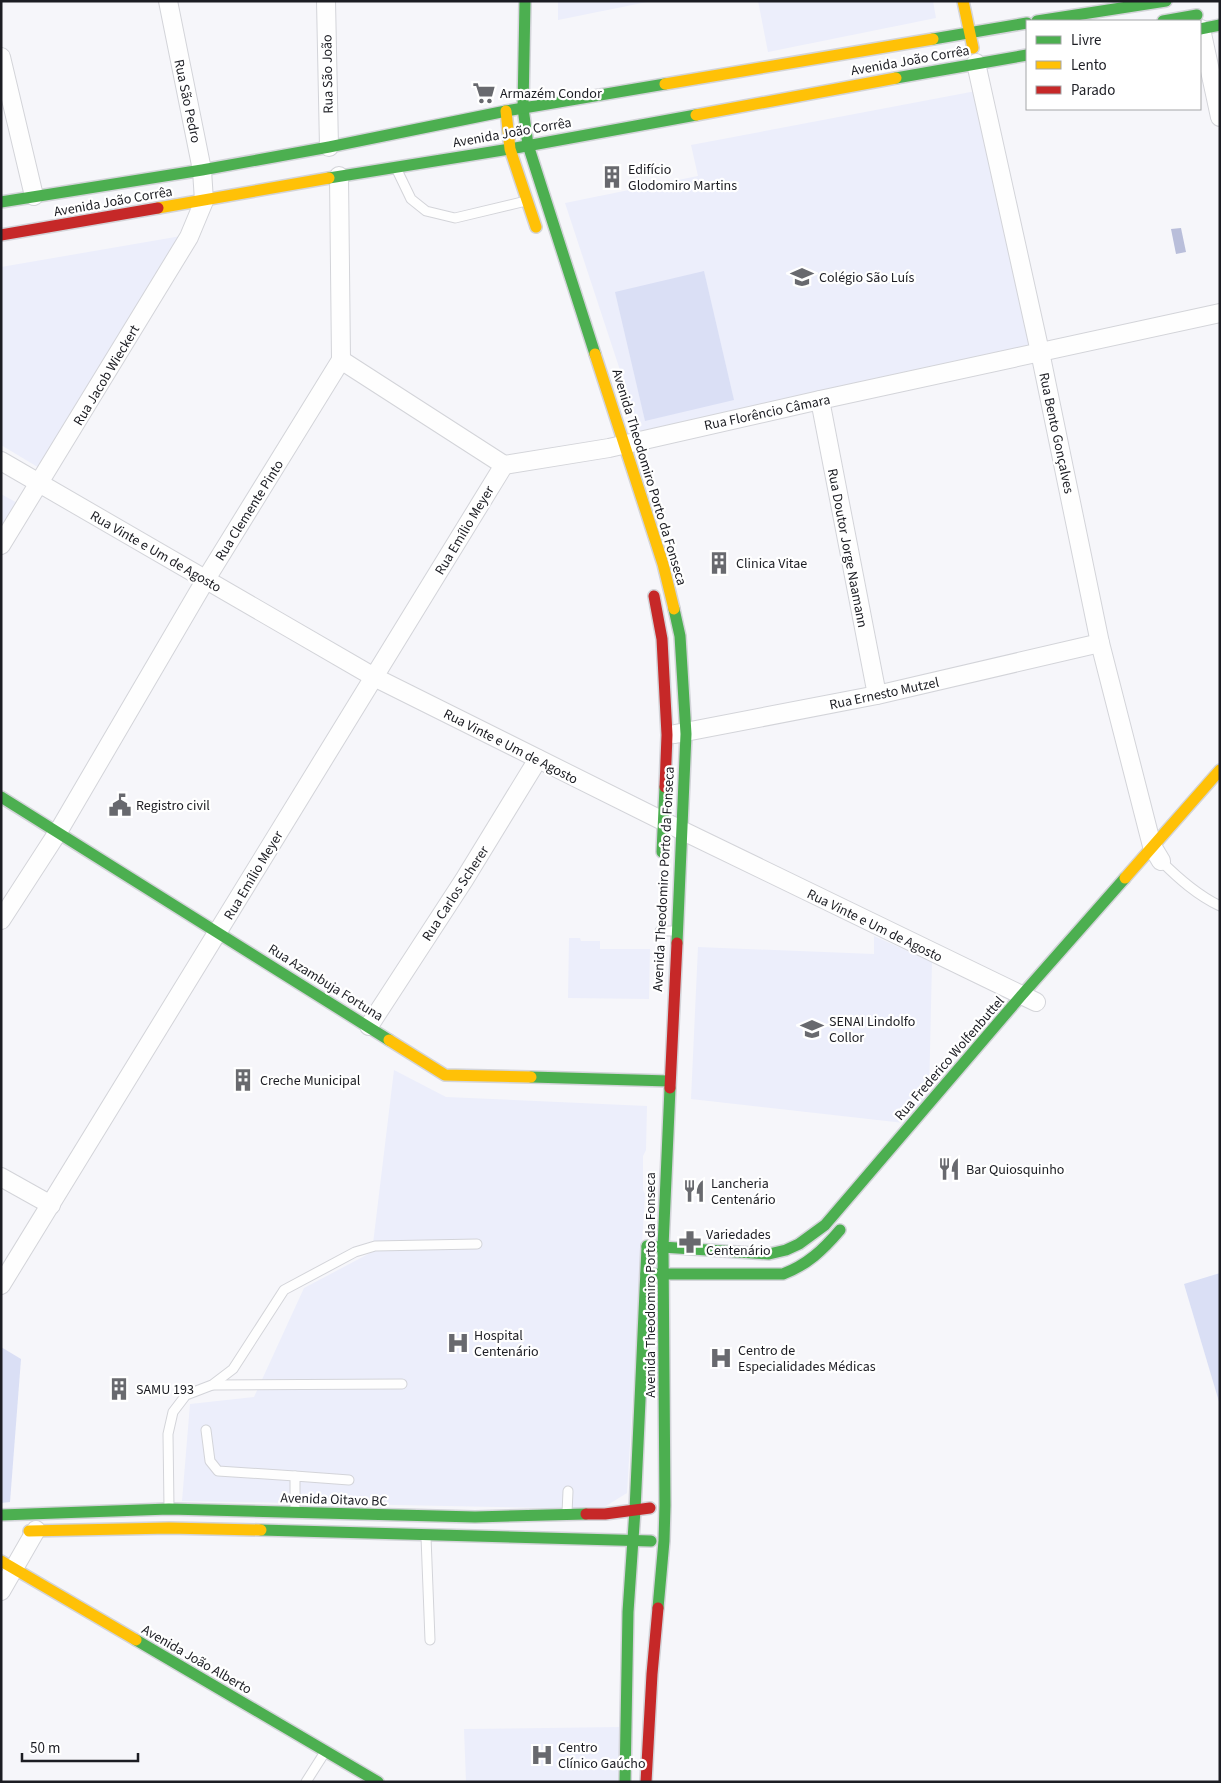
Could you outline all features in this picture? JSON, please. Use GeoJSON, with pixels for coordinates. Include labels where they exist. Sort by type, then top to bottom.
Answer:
{"type":"FeatureCollection","features":[{"type":"Feature","properties":{"kind":"main road","name":"Avenida Theodomiro Porto da Fonseca"},"geometry":{"type":"LineString","coordinates":[[525,1],[523,108],[528,145],[613,446],[659,566],[680,636],[686,734],[669,1081],[662,1247],[663,1275],[652,1393],[635,1510],[628,1612],[649,1734],[646,1782]]}},
{"type":"Feature","properties":{"kind":"main road","name":"Rua Bento Gonçalves"},"geometry":{"type":"LineString","coordinates":[[963,1],[976,63]]}},
{"type":"Feature","properties":{"kind":"main road"},"geometry":{"type":"LineString","coordinates":[[1043,20],[1166,1]]}},
{"type":"Feature","properties":{"kind":"main road"},"geometry":{"type":"LineString","coordinates":[[1193,1],[1198,20]]}},
{"type":"Feature","properties":{"kind":"main road","name":"Avenida João Corrêa"},"geometry":{"type":"LineString","coordinates":[[1,202],[34,196],[206,178],[329,147],[506,107],[523,108],[1026,23]]}},
{"type":"Feature","properties":{"kind":"main road"},"geometry":{"type":"LineString","coordinates":[[1201,24],[1220,25]]}},
{"type":"Feature","properties":{"kind":"main road","name":"Avenida João Corrêa"},"geometry":{"type":"LineString","coordinates":[[1,235],[339,176],[510,149],[1026,55]]}},
{"type":"Feature","properties":{"kind":"main road"},"geometry":{"type":"LineString","coordinates":[[506,107],[510,149],[539,236]]}},
{"type":"Feature","properties":{"kind":"main road"},"geometry":{"type":"LineString","coordinates":[[288,166],[304,161],[329,147]]}},
{"type":"Feature","properties":{"kind":"main road","name":"Avenida Theodomiro Porto da Fonseca"},"geometry":{"type":"LineString","coordinates":[[652,587],[662,639],[667,735],[662,861]]}},
{"type":"Feature","properties":{"kind":"main road","name":"Rua Frederico Wolfenbuttel"},"geometry":{"type":"LineString","coordinates":[[647,1241],[662,1247],[768,1254],[788,1250],[808,1240],[825,1225],[1033,1001],[1159,857],[1220,770]]}},
{"type":"Feature","properties":{"kind":"main road","name":"Rua Azambuja Fortuna"},"geometry":{"type":"LineString","coordinates":[[1,797],[445,1075],[669,1081]]}},
{"type":"Feature","properties":{"kind":"main road"},"geometry":{"type":"LineString","coordinates":[[646,1274],[783,1274],[801,1268],[824,1249],[850,1219]]}},
{"type":"Feature","properties":{"kind":"main road","name":"Avenida Theodomiro Porto da Fonseca"},"geometry":{"type":"LineString","coordinates":[[625,1782],[625,1733],[639,1674],[664,1541],[665,1505],[652,1393],[646,1274],[647,1241]]}},
{"type":"Feature","properties":{"kind":"main road","name":"Avenida Oitavo BC"},"geometry":{"type":"LineString","coordinates":[[1,1514],[170,1509],[475,1518],[605,1514],[665,1505]]}},
{"type":"Feature","properties":{"kind":"main road"},"geometry":{"type":"LineString","coordinates":[[96,1512],[96,1530]]}},
{"type":"Feature","properties":{"kind":"main road"},"geometry":{"type":"LineString","coordinates":[[28,1531],[169,1528],[664,1541]]}},
{"type":"Feature","properties":{"kind":"main road","name":"Avenida João Alberto"},"geometry":{"type":"LineString","coordinates":[[7,1565],[378,1782]]}},
{"type":"Feature","properties":{"kind":"main road"},"geometry":{"type":"LineString","coordinates":[[625,1733],[649,1734]]}},
{"type":"Feature","properties":{"kind":"street","name":"Rua São Pedro"},"geometry":{"type":"LineString","coordinates":[[168,1],[206,178],[204,201]]}},
{"type":"Feature","properties":{"kind":"street","name":"Rua São João"},"geometry":{"type":"LineString","coordinates":[[326,1],[329,147]]}},
{"type":"Feature","properties":{"kind":"street"},"geometry":{"type":"LineString","coordinates":[[1201,33],[1220,117]]}},
{"type":"Feature","properties":{"kind":"street"},"geometry":{"type":"LineString","coordinates":[[1,57],[34,196]]}},
{"type":"Feature","properties":{"kind":"street","name":"Rua Bento Gonçalves"},"geometry":{"type":"LineString","coordinates":[[976,63],[1040,352],[1100,643],[1159,857]]}},
{"type":"Feature","properties":{"kind":"street"},"geometry":{"type":"LineString","coordinates":[[339,176],[340,360],[504,464]]}},
{"type":"Feature","properties":{"kind":"street","name":"Rua Jacob Wieckert"},"geometry":{"type":"LineString","coordinates":[[1,546],[189,237],[204,201]]}},
{"type":"Feature","properties":{"kind":"street","name":"Rua Florêncio Câmara"},"geometry":{"type":"LineString","coordinates":[[504,464],[613,446],[1220,313]]}},
{"type":"Feature","properties":{"kind":"street","name":"Rua Clemente Pinto"},"geometry":{"type":"LineString","coordinates":[[1,920],[58,832],[206,579],[340,360]]}},
{"type":"Feature","properties":{"kind":"street","name":"Rua Doutor Jorge Naamann"},"geometry":{"type":"LineString","coordinates":[[820,400],[877,695]]}},
{"type":"Feature","properties":{"kind":"street","name":"Rua Vinte e Um de Agosto"},"geometry":{"type":"LineString","coordinates":[[1,461],[374,677],[664,822],[1033,1001]]}},
{"type":"Feature","properties":{"kind":"street","name":"Rua Emílio Meyer"},"geometry":{"type":"LineString","coordinates":[[1,1285],[218,934],[504,464]]}},
{"type":"Feature","properties":{"kind":"street","name":"Rua Ernesto Mutzel"},"geometry":{"type":"LineString","coordinates":[[667,735],[686,734],[877,695],[1100,643]]}},
{"type":"Feature","properties":{"kind":"street","name":"Rua Carlos Scherer"},"geometry":{"type":"LineString","coordinates":[[369,1026],[464,880],[538,759]]}},
{"type":"Feature","properties":{"kind":"street"},"geometry":{"type":"LineString","coordinates":[[1,1177],[51,1205]]}},
{"type":"Feature","properties":{"kind":"street"},"geometry":{"type":"LineString","coordinates":[[1,1591],[7,1565],[28,1531]]}},
{"type":"Feature","properties":{"kind":"lane"},"geometry":{"type":"LineString","coordinates":[[396,167],[411,198],[426,211],[455,218],[528,201]]}},
{"type":"Feature","properties":{"kind":"lane"},"geometry":{"type":"LineString","coordinates":[[1159,857],[1180,879],[1205,899],[1220,906]]}},
{"type":"Feature","properties":{"kind":"lane"},"geometry":{"type":"LineString","coordinates":[[660,931],[676,932]]}},
{"type":"Feature","properties":{"kind":"lane"},"geometry":{"type":"LineString","coordinates":[[169,1528],[168,1434],[173,1412],[186,1395],[212,1385],[233,1370],[284,1290],[347,1256],[375,1246],[477,1244]]}},
{"type":"Feature","properties":{"kind":"lane"},"geometry":{"type":"LineString","coordinates":[[212,1385],[402,1384]]}},
{"type":"Feature","properties":{"kind":"lane"},"geometry":{"type":"LineString","coordinates":[[206,1430],[210,1462],[218,1471],[349,1480]]}},
{"type":"Feature","properties":{"kind":"lane"},"geometry":{"type":"LineString","coordinates":[[295,1476],[295,1532]]}},
{"type":"Feature","properties":{"kind":"lane"},"geometry":{"type":"LineString","coordinates":[[567,1514],[568,1491]]}},
{"type":"Feature","properties":{"kind":"lane"},"geometry":{"type":"LineString","coordinates":[[426,1517],[430,1640]]}},
{"type":"Feature","properties":{"kind":"lane"},"geometry":{"type":"LineString","coordinates":[[306,1782],[326,1751]]}},
{"type":"Feature","properties":{"kind":"shaded area"},"geometry":{"type":"Polygon","coordinates":[[[558,1],[652,1],[558,20],[558,1]]]}},
{"type":"Feature","properties":{"kind":"shaded area"},"geometry":{"type":"Polygon","coordinates":[[[758,1],[933,1],[936,18],[768,52],[758,1]]]}},
{"type":"Feature","properties":{"kind":"shaded area","name":"Colégio São Luís"},"geometry":{"type":"Polygon","coordinates":[[[976,91],[1031,350],[640,431],[565,203],[698,176],[691,145],[976,91]]]}},
{"type":"Feature","properties":{"kind":"shaded area"},"geometry":{"type":"Polygon","coordinates":[[[1181,228],[1186,252],[1176,254],[1171,229],[1181,228]]]}},
{"type":"Feature","properties":{"kind":"shaded area"},"geometry":{"type":"Polygon","coordinates":[[[187,235],[41,469],[1,445],[1,267],[187,235]]]}},
{"type":"Feature","properties":{"kind":"shaded area"},"geometry":{"type":"Polygon","coordinates":[[[704,271],[734,400],[645,421],[615,292],[704,271]]]}},
{"type":"Feature","properties":{"kind":"shaded area"},"geometry":{"type":"Polygon","coordinates":[[[1,494],[21,505],[1,537],[1,494]]]}},
{"type":"Feature","properties":{"kind":"shaded area","name":"SENAI Lindolfo Collor"},"geometry":{"type":"Polygon","coordinates":[[[874,936],[932,962],[929,1096],[904,1123],[691,1099],[698,947],[874,954],[874,936]]]}},
{"type":"Feature","properties":{"kind":"shaded area"},"geometry":{"type":"Polygon","coordinates":[[[569,938],[580,938],[581,941],[600,941],[600,949],[650,949],[649,999],[568,998],[569,938]]]}},
{"type":"Feature","properties":{"kind":"shaded area","name":"Hospital Centenário"},"geometry":{"type":"Polygon","coordinates":[[[394,1070],[446,1097],[647,1106],[646,1150],[643,1156],[643,1190],[645,1194],[627,1493],[601,1509],[182,1501],[190,1404],[254,1397],[304,1288],[372,1252],[394,1070]]]}},
{"type":"Feature","properties":{"kind":"shaded area"},"geometry":{"type":"Polygon","coordinates":[[[1220,1273],[1220,1405],[1184,1284],[1220,1273]]]}},
{"type":"Feature","properties":{"kind":"shaded area"},"geometry":{"type":"Polygon","coordinates":[[[1,1347],[21,1359],[10,1502],[1,1503],[1,1347]]]}},
{"type":"Feature","properties":{"kind":"shaded area","name":"Centro Clínico Gaúcho"},"geometry":{"type":"Polygon","coordinates":[[[621,1727],[619,1782],[466,1782],[464,1729],[621,1727]]]}},
{"type":"Feature","properties":{"kind":"traffic: fast"},"geometry":{"type":"LineString","coordinates":[[525,1],[523,108],[528,145],[595,354]]}},
{"type":"Feature","properties":{"kind":"traffic: fast"},"geometry":{"type":"LineString","coordinates":[[1043,20],[1166,1]]}},
{"type":"Feature","properties":{"kind":"traffic: fast"},"geometry":{"type":"LineString","coordinates":[[1169,20],[1197,15]]}},
{"type":"Feature","properties":{"kind":"traffic: fast"},"geometry":{"type":"LineString","coordinates":[[933,39],[1026,23]]}},
{"type":"Feature","properties":{"kind":"traffic: fast"},"geometry":{"type":"LineString","coordinates":[[1201,29],[1220,25]]}},
{"type":"Feature","properties":{"kind":"traffic: fast"},"geometry":{"type":"LineString","coordinates":[[896,78],[1026,55]]}},
{"type":"Feature","properties":{"kind":"traffic: fast"},"geometry":{"type":"LineString","coordinates":[[1,202],[202,170],[329,147],[506,111],[665,84]]}},
{"type":"Feature","properties":{"kind":"traffic: fast"},"geometry":{"type":"LineString","coordinates":[[329,178],[510,149],[696,115]]}},
{"type":"Feature","properties":{"kind":"traffic: fast"},"geometry":{"type":"LineString","coordinates":[[674,609],[680,636],[686,734],[677,943]]}},
{"type":"Feature","properties":{"kind":"traffic: fast"},"geometry":{"type":"LineString","coordinates":[[662,852],[665,787]]}},
{"type":"Feature","properties":{"kind":"traffic: fast"},"geometry":{"type":"LineString","coordinates":[[1,797],[389,1040]]}},
{"type":"Feature","properties":{"kind":"traffic: fast"},"geometry":{"type":"LineString","coordinates":[[647,1246],[769,1254],[786,1250],[799,1244],[825,1225],[1125,878]]}},
{"type":"Feature","properties":{"kind":"traffic: fast"},"geometry":{"type":"LineString","coordinates":[[531,1077],[669,1081]]}},
{"type":"Feature","properties":{"kind":"traffic: fast"},"geometry":{"type":"LineString","coordinates":[[658,1608],[665,1505],[663,1247],[670,1088]]}},
{"type":"Feature","properties":{"kind":"traffic: fast"},"geometry":{"type":"LineString","coordinates":[[646,1274],[783,1274],[800,1266],[814,1256],[840,1230]]}},
{"type":"Feature","properties":{"kind":"traffic: fast"},"geometry":{"type":"LineString","coordinates":[[625,1782],[628,1612],[635,1510],[647,1247]]}},
{"type":"Feature","properties":{"kind":"traffic: fast"},"geometry":{"type":"LineString","coordinates":[[1,1515],[169,1509],[475,1517],[586,1514]]}},
{"type":"Feature","properties":{"kind":"traffic: fast"},"geometry":{"type":"LineString","coordinates":[[261,1530],[651,1541]]}},
{"type":"Feature","properties":{"kind":"traffic: fast"},"geometry":{"type":"LineString","coordinates":[[136,1640],[378,1782]]}},
{"type":"Feature","properties":{"kind":"traffic: slow"},"geometry":{"type":"LineString","coordinates":[[963,1],[973,48]]}},
{"type":"Feature","properties":{"kind":"traffic: slow"},"geometry":{"type":"LineString","coordinates":[[665,84],[933,39]]}},
{"type":"Feature","properties":{"kind":"traffic: slow"},"geometry":{"type":"LineString","coordinates":[[696,115],[896,78]]}},
{"type":"Feature","properties":{"kind":"traffic: slow"},"geometry":{"type":"LineString","coordinates":[[506,111],[510,149],[536,227]]}},
{"type":"Feature","properties":{"kind":"traffic: slow"},"geometry":{"type":"LineString","coordinates":[[158,208],[329,178]]}},
{"type":"Feature","properties":{"kind":"traffic: slow"},"geometry":{"type":"LineString","coordinates":[[595,354],[663,564],[674,609]]}},
{"type":"Feature","properties":{"kind":"traffic: slow"},"geometry":{"type":"LineString","coordinates":[[1125,878],[1220,770]]}},
{"type":"Feature","properties":{"kind":"traffic: slow"},"geometry":{"type":"LineString","coordinates":[[389,1040],[445,1075],[531,1077]]}},
{"type":"Feature","properties":{"kind":"traffic: slow"},"geometry":{"type":"LineString","coordinates":[[29,1531],[169,1528],[261,1530]]}},
{"type":"Feature","properties":{"kind":"traffic: slow"},"geometry":{"type":"LineString","coordinates":[[1,1561],[136,1640]]}},
{"type":"Feature","properties":{"kind":"traffic: jam"},"geometry":{"type":"LineString","coordinates":[[1,235],[158,208]]}},
{"type":"Feature","properties":{"kind":"traffic: jam"},"geometry":{"type":"LineString","coordinates":[[654,596],[662,639],[667,735],[665,787]]}},
{"type":"Feature","properties":{"kind":"traffic: jam"},"geometry":{"type":"LineString","coordinates":[[670,1088],[677,943]]}},
{"type":"Feature","properties":{"kind":"traffic: jam"},"geometry":{"type":"LineString","coordinates":[[586,1514],[605,1514],[650,1508]]}},
{"type":"Feature","properties":{"kind":"traffic: jam"},"geometry":{"type":"LineString","coordinates":[[646,1782],[658,1608]]}},
{"type":"Feature","properties":{"kind":"place","name":"Armazém Condor"},"geometry":{"type":"Point","coordinates":[484,93]}},
{"type":"Feature","properties":{"kind":"place","name":"Edifício Glodomiro Martins"},"geometry":{"type":"Point","coordinates":[612,177]}},
{"type":"Feature","properties":{"kind":"place","name":"Colégio São Luís"},"geometry":{"type":"Point","coordinates":[802,277]}},
{"type":"Feature","properties":{"kind":"place","name":"Clinica Vitae"},"geometry":{"type":"Point","coordinates":[719,563]}},
{"type":"Feature","properties":{"kind":"place","name":"Registro civil"},"geometry":{"type":"Point","coordinates":[120,805]}},
{"type":"Feature","properties":{"kind":"place","name":"SENAI Lindolfo Collor"},"geometry":{"type":"Point","coordinates":[812,1029]}},
{"type":"Feature","properties":{"kind":"place","name":"Creche Municipal"},"geometry":{"type":"Point","coordinates":[243,1080]}},
{"type":"Feature","properties":{"kind":"place","name":"Bar Quiosquinho"},"geometry":{"type":"Point","coordinates":[949,1169]}},
{"type":"Feature","properties":{"kind":"place","name":"Lancheria Centenário"},"geometry":{"type":"Point","coordinates":[694,1191]}},
{"type":"Feature","properties":{"kind":"place","name":"Variedades Centenário"},"geometry":{"type":"Point","coordinates":[690,1242]}},
{"type":"Feature","properties":{"kind":"place","name":"Hospital Centenário"},"geometry":{"type":"Point","coordinates":[458,1343]}},
{"type":"Feature","properties":{"kind":"place","name":"Centro de Especialidades Médicas"},"geometry":{"type":"Point","coordinates":[721,1358]}},
{"type":"Feature","properties":{"kind":"place","name":"SAMU 193"},"geometry":{"type":"Point","coordinates":[119,1389]}},
{"type":"Feature","properties":{"kind":"place","name":"Centro Clínico Gaúcho"},"geometry":{"type":"Point","coordinates":[542,1755]}}]}
